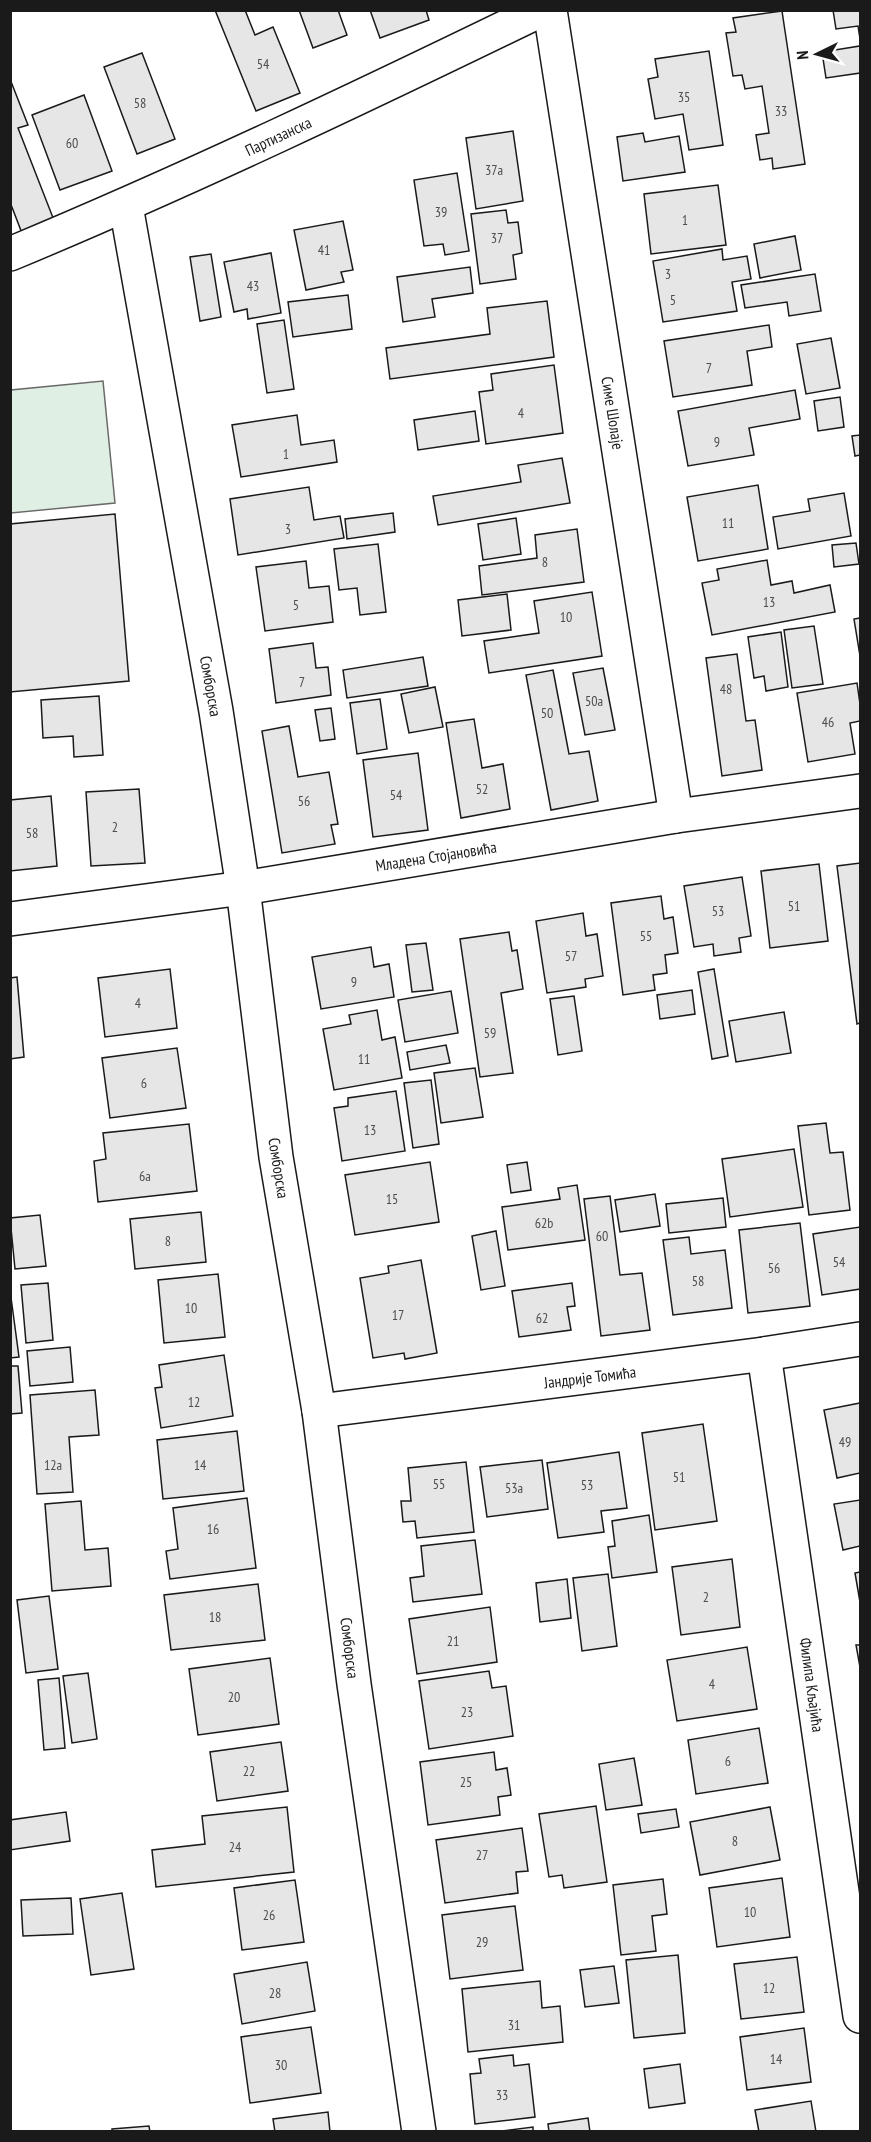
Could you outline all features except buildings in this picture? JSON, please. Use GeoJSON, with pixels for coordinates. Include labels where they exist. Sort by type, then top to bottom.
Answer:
{"type":"FeatureCollection","features":[{"type":"Feature","properties":{"kind":"street","name":"Партизанска"},"geometry":{"type":"LineString","coordinates":[[10,254],[126,206],[336,110],[541,10]]}},
{"type":"Feature","properties":{"kind":"street","name":"Симе Шолаје"},"geometry":{"type":"LineString","coordinates":[[550,10],[676,816]]}},
{"type":"Feature","properties":{"kind":"street","name":"Сомборска"},"geometry":{"type":"LineString","coordinates":[[126,206],[210,676],[243,888],[276,1157],[319,1411],[354,1684],[419,2132]]}},
{"type":"Feature","properties":{"kind":"street","name":"Младена Стојановића"},"geometry":{"type":"LineString","coordinates":[[10,919],[243,888],[676,816],[861,792]]}},
{"type":"Feature","properties":{"kind":"street","name":"Јандрије Томића"},"geometry":{"type":"LineString","coordinates":[[319,1411],[764,1354],[861,1339]]}},
{"type":"Feature","properties":{"kind":"street","name":"Филипа Кљајића"},"geometry":{"type":"LineString","coordinates":[[764,1354],[861,2016]]}},
{"type":"Feature","properties":{"kind":"green space"},"geometry":{"type":"Polygon","coordinates":[[[103,381],[115,503],[11,513],[11,390],[103,381]]]}}]}
